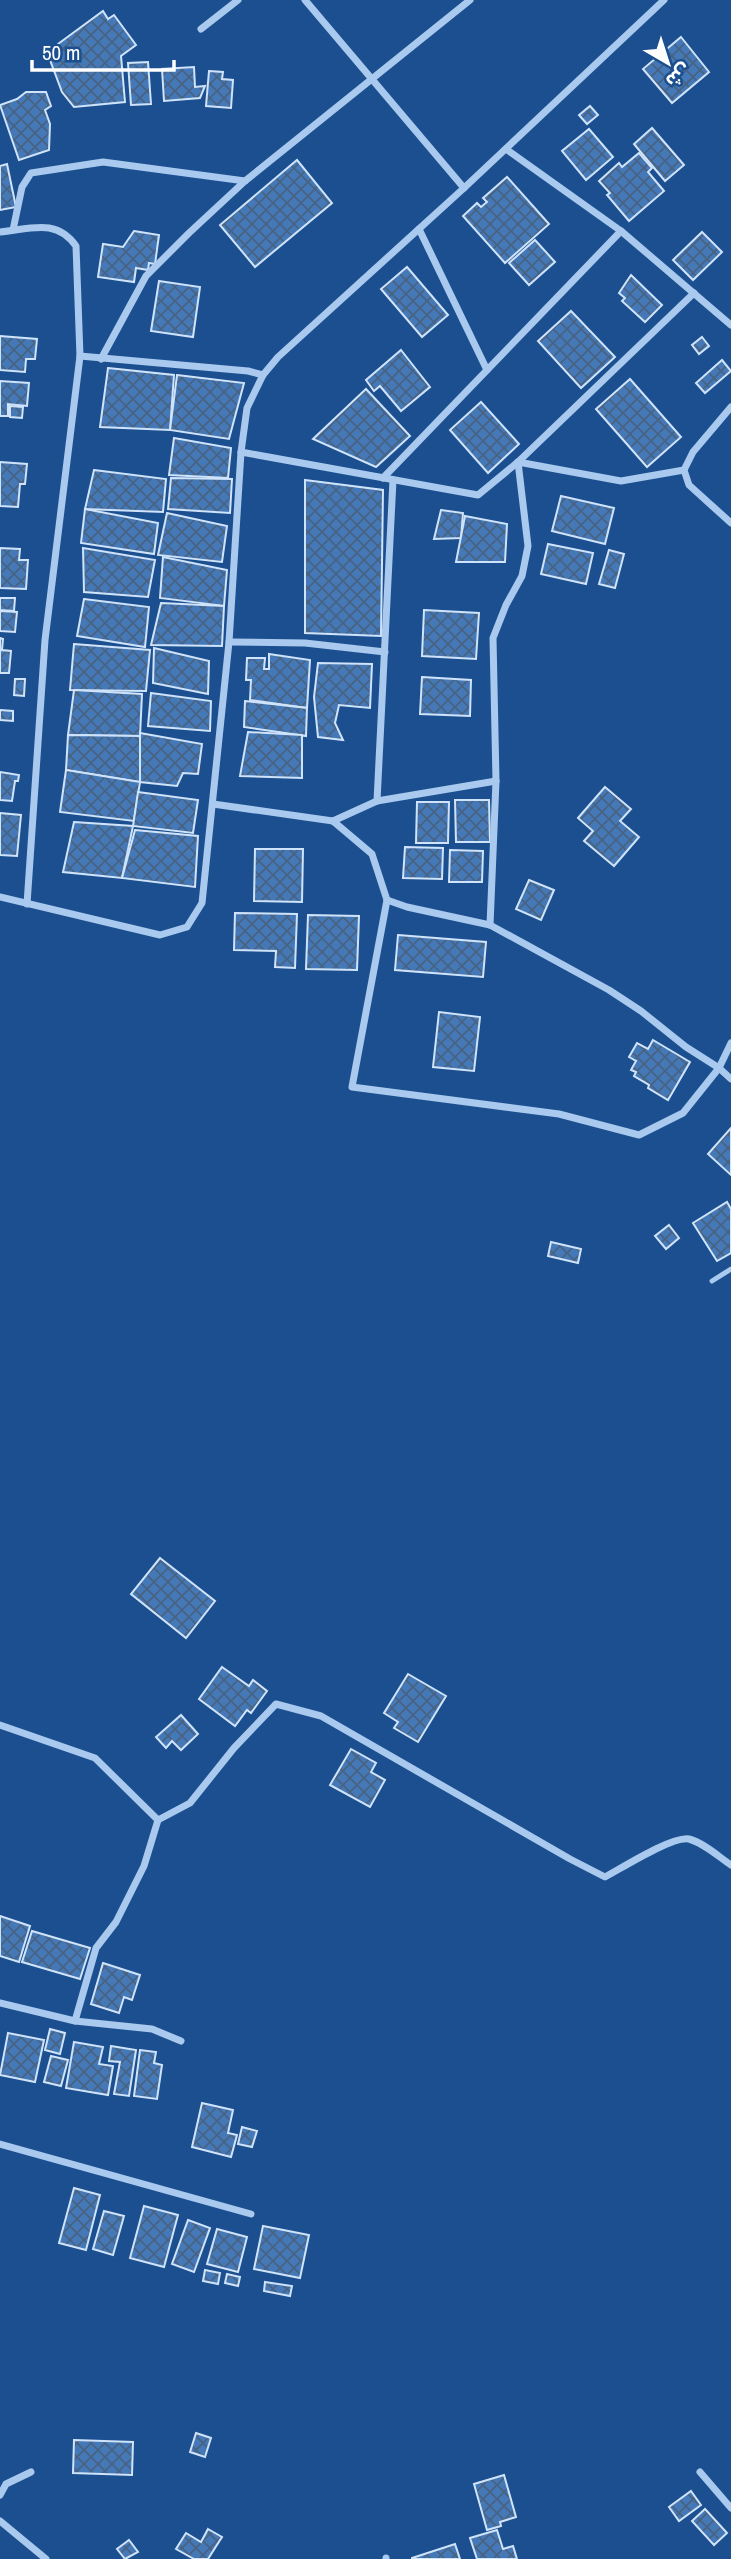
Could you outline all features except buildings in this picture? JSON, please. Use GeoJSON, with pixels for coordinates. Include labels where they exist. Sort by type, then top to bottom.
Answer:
{"type":"FeatureCollection","features":[{"type":"Feature","properties":{"kind":"street"},"geometry":{"type":"LineString","coordinates":[[201,29],[239,0]]}},
{"type":"Feature","properties":{"kind":"street"},"geometry":{"type":"LineString","coordinates":[[305,0],[464,188]]}},
{"type":"Feature","properties":{"kind":"street"},"geometry":{"type":"LineString","coordinates":[[101,359],[146,276],[244,181],[470,0]]}},
{"type":"Feature","properties":{"kind":"street"},"geometry":{"type":"LineString","coordinates":[[0,897],[160,935],[187,927],[202,904],[229,642],[241,452],[247,408],[263,375],[278,357],[464,188],[664,0]]}},
{"type":"Feature","properties":{"kind":"street"},"geometry":{"type":"LineString","coordinates":[[506,149],[621,231],[731,325]]}},
{"type":"Feature","properties":{"kind":"street"},"geometry":{"type":"LineString","coordinates":[[13,230],[22,187],[31,173],[103,162],[244,181]]}},
{"type":"Feature","properties":{"kind":"street"},"geometry":{"type":"LineString","coordinates":[[0,232],[52,227],[66,233],[76,246],[80,356],[46,640],[27,904]]}},
{"type":"Feature","properties":{"kind":"street"},"geometry":{"type":"LineString","coordinates":[[419,229],[487,370]]}},
{"type":"Feature","properties":{"kind":"street"},"geometry":{"type":"LineString","coordinates":[[383,478],[621,231]]}},
{"type":"Feature","properties":{"kind":"street"},"geometry":{"type":"LineString","coordinates":[[241,452],[478,495],[518,462],[694,293]]}},
{"type":"Feature","properties":{"kind":"street"},"geometry":{"type":"LineString","coordinates":[[80,356],[248,371],[263,375]]}},
{"type":"Feature","properties":{"kind":"street"},"geometry":{"type":"LineString","coordinates":[[731,407],[693,452],[684,470],[690,485],[731,523]]}},
{"type":"Feature","properties":{"kind":"street"},"geometry":{"type":"LineString","coordinates":[[518,462],[621,481],[684,470]]}},
{"type":"Feature","properties":{"kind":"street"},"geometry":{"type":"LineString","coordinates":[[490,925],[494,887],[496,781],[493,638],[506,605],[523,576],[528,546],[518,462]]}},
{"type":"Feature","properties":{"kind":"street"},"geometry":{"type":"LineString","coordinates":[[377,801],[393,480]]}},
{"type":"Feature","properties":{"kind":"street"},"geometry":{"type":"LineString","coordinates":[[229,642],[305,643],[385,652]]}},
{"type":"Feature","properties":{"kind":"street"},"geometry":{"type":"LineString","coordinates":[[333,821],[377,801],[496,781]]}},
{"type":"Feature","properties":{"kind":"street"},"geometry":{"type":"LineString","coordinates":[[214,804],[333,821],[372,854],[387,900],[352,1087],[559,1114],[639,1135],[683,1113],[719,1068],[731,1043]]}},
{"type":"Feature","properties":{"kind":"street"},"geometry":{"type":"LineString","coordinates":[[387,900],[490,925],[609,990],[719,1068],[731,1080]]}},
{"type":"Feature","properties":{"kind":"street"},"geometry":{"type":"LineString","coordinates":[[75,2021],[96,1948],[116,1922],[145,1866],[158,1820],[190,1802],[234,1748],[276,1704],[321,1716],[569,1859],[606,1877],[673,1842],[688,1839],[709,1849],[731,1865]]}},
{"type":"Feature","properties":{"kind":"street"},"geometry":{"type":"LineString","coordinates":[[0,1725],[95,1758],[158,1820]]}},
{"type":"Feature","properties":{"kind":"street"},"geometry":{"type":"LineString","coordinates":[[0,2003],[75,2021],[152,2029],[181,2041]]}},
{"type":"Feature","properties":{"kind":"street"},"geometry":{"type":"LineString","coordinates":[[0,2144],[251,2214]]}},
{"type":"Feature","properties":{"kind":"street"},"geometry":{"type":"LineString","coordinates":[[0,2495],[6,2484],[30,2472]]}},
{"type":"Feature","properties":{"kind":"street"},"geometry":{"type":"LineString","coordinates":[[700,2472],[731,2508]]}},
{"type":"Feature","properties":{"kind":"street"},"geometry":{"type":"LineString","coordinates":[[0,2521],[46,2559]]}},
{"type":"Feature","properties":{"kind":"lane"},"geometry":{"type":"LineString","coordinates":[[712,1281],[731,1269]]}}]}
